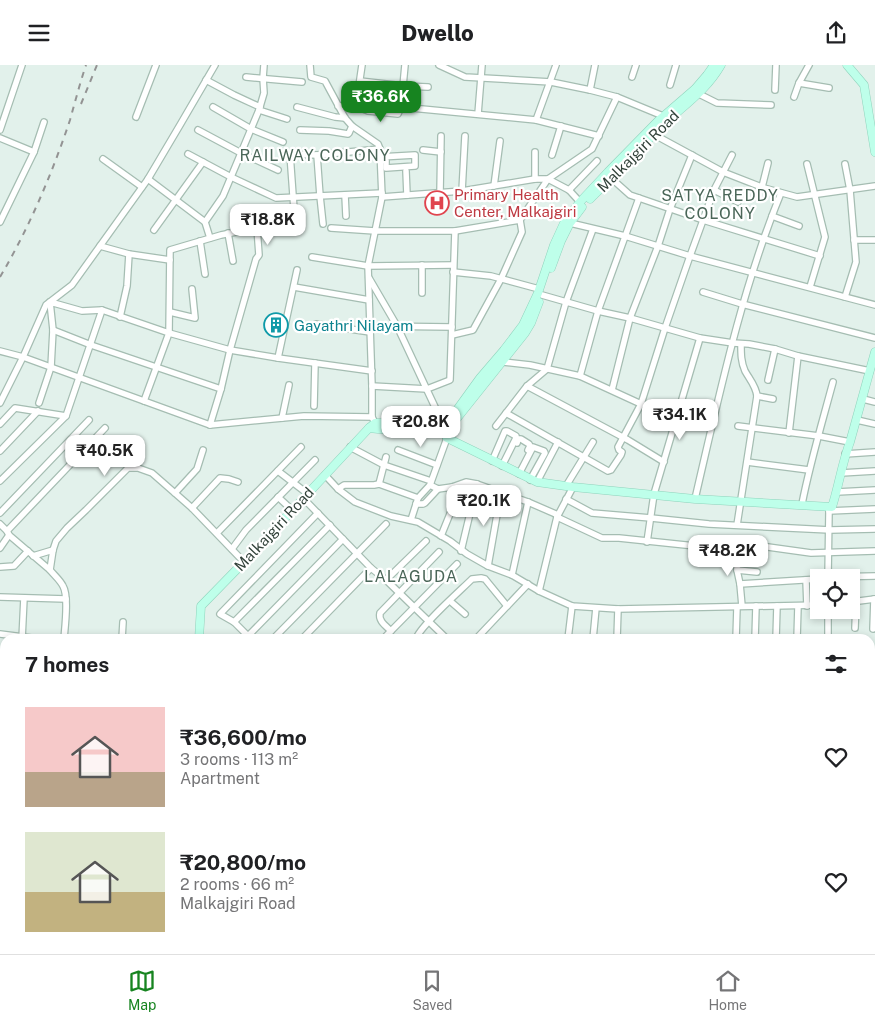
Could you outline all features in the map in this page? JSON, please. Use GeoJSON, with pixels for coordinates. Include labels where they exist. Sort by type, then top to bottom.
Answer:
{"type":"FeatureCollection","features":[{"type":"Feature","properties":{"kind":"main road","name":"Malkajgiri Road"},"geometry":{"type":"LineString","coordinates":[[443,425],[454,423],[462,414],[531,323],[554,245],[580,202],[663,116],[695,89],[714,65]]}},
{"type":"Feature","properties":{"kind":"main road","name":"Malkajgiri Road"},"geometry":{"type":"LineString","coordinates":[[567,222],[653,134],[699,94],[721,65]]}},
{"type":"Feature","properties":{"kind":"main road"},"geometry":{"type":"LineString","coordinates":[[847,65],[864,85],[875,152]]}},
{"type":"Feature","properties":{"kind":"main road","name":"Malkajgiri Road"},"geometry":{"type":"LineString","coordinates":[[443,425],[454,414],[480,378],[517,334],[540,292]]}},
{"type":"Feature","properties":{"kind":"main road"},"geometry":{"type":"LineString","coordinates":[[374,424],[443,425],[447,438],[533,481],[695,499],[802,504],[831,509],[856,420],[871,376],[874,356]]}},
{"type":"Feature","properties":{"kind":"main road","name":"Malkajgiri Road"},"geometry":{"type":"LineString","coordinates":[[199,634],[201,606],[350,447],[374,424]]}},
{"type":"Feature","properties":{"kind":"street"},"geometry":{"type":"LineString","coordinates":[[0,131],[22,65]]}},
{"type":"Feature","properties":{"kind":"street"},"geometry":{"type":"LineString","coordinates":[[136,117],[156,65]]}},
{"type":"Feature","properties":{"kind":"street"},"geometry":{"type":"LineString","coordinates":[[0,403],[46,305],[72,285],[148,179],[215,65]]}},
{"type":"Feature","properties":{"kind":"street"},"geometry":{"type":"LineString","coordinates":[[206,222],[223,196],[260,108],[264,93],[262,78],[264,65]]}},
{"type":"Feature","properties":{"kind":"street"},"geometry":{"type":"LineString","coordinates":[[310,65],[311,77],[325,81],[345,118],[352,126],[378,144],[386,168],[415,166],[415,155],[383,157]]}},
{"type":"Feature","properties":{"kind":"street"},"geometry":{"type":"LineString","coordinates":[[356,106],[362,65]]}},
{"type":"Feature","properties":{"kind":"street"},"geometry":{"type":"LineString","coordinates":[[338,105],[356,106],[369,111],[399,114],[406,65]]}},
{"type":"Feature","properties":{"kind":"street"},"geometry":{"type":"LineString","coordinates":[[439,65],[465,77],[551,82],[590,90],[617,97],[663,116]]}},
{"type":"Feature","properties":{"kind":"street"},"geometry":{"type":"LineString","coordinates":[[478,114],[482,65]]}},
{"type":"Feature","properties":{"kind":"street"},"geometry":{"type":"LineString","coordinates":[[536,119],[556,65]]}},
{"type":"Feature","properties":{"kind":"street"},"geometry":{"type":"LineString","coordinates":[[590,90],[595,65]]}},
{"type":"Feature","properties":{"kind":"street"},"geometry":{"type":"LineString","coordinates":[[632,77],[636,65]]}},
{"type":"Feature","properties":{"kind":"street"},"geometry":{"type":"LineString","coordinates":[[670,85],[676,65]]}},
{"type":"Feature","properties":{"kind":"street"},"geometry":{"type":"LineString","coordinates":[[775,90],[776,65]]}},
{"type":"Feature","properties":{"kind":"street"},"geometry":{"type":"LineString","coordinates":[[794,97],[809,65]]}},
{"type":"Feature","properties":{"kind":"street"},"geometry":{"type":"LineString","coordinates":[[246,77],[302,82]]}},
{"type":"Feature","properties":{"kind":"street"},"geometry":{"type":"LineString","coordinates":[[206,80],[260,108],[287,119]]}},
{"type":"Feature","properties":{"kind":"street"},"geometry":{"type":"LineString","coordinates":[[360,81],[428,87]]}},
{"type":"Feature","properties":{"kind":"street"},"geometry":{"type":"LineString","coordinates":[[799,83],[829,88]]}},
{"type":"Feature","properties":{"kind":"street"},"geometry":{"type":"LineString","coordinates":[[699,94],[717,103],[771,105]]}},
{"type":"Feature","properties":{"kind":"street"},"geometry":{"type":"LineString","coordinates":[[452,335],[473,331],[501,279],[522,232],[520,221],[548,179],[592,149],[617,97]]}},
{"type":"Feature","properties":{"kind":"street"},"geometry":{"type":"LineString","coordinates":[[213,107],[251,129],[283,142]]}},
{"type":"Feature","properties":{"kind":"street"},"geometry":{"type":"LineString","coordinates":[[297,107],[345,118]]}},
{"type":"Feature","properties":{"kind":"street"},"geometry":{"type":"LineString","coordinates":[[401,107],[536,119],[599,136]]}},
{"type":"Feature","properties":{"kind":"street"},"geometry":{"type":"LineString","coordinates":[[0,222],[34,152],[44,122]]}},
{"type":"Feature","properties":{"kind":"street"},"geometry":{"type":"LineString","coordinates":[[300,130],[348,134],[352,126]]}},
{"type":"Feature","properties":{"kind":"street"},"geometry":{"type":"LineString","coordinates":[[552,155],[561,126]]}},
{"type":"Feature","properties":{"kind":"street"},"geometry":{"type":"LineString","coordinates":[[198,130],[278,170]]}},
{"type":"Feature","properties":{"kind":"street"},"geometry":{"type":"LineString","coordinates":[[653,134],[723,172],[762,187],[797,197],[875,186]]}},
{"type":"Feature","properties":{"kind":"street"},"geometry":{"type":"LineString","coordinates":[[440,193],[441,136]]}},
{"type":"Feature","properties":{"kind":"street"},"geometry":{"type":"LineString","coordinates":[[462,191],[465,136]]}},
{"type":"Feature","properties":{"kind":"street"},"geometry":{"type":"LineString","coordinates":[[0,138],[34,152]]}},
{"type":"Feature","properties":{"kind":"street"},"geometry":{"type":"LineString","coordinates":[[494,186],[500,141]]}},
{"type":"Feature","properties":{"kind":"street"},"geometry":{"type":"LineString","coordinates":[[144,401],[169,333],[170,250],[228,233],[296,223],[290,154],[317,155],[380,149]]}},
{"type":"Feature","properties":{"kind":"street"},"geometry":{"type":"LineString","coordinates":[[423,150],[441,152]]}},
{"type":"Feature","properties":{"kind":"street"},"geometry":{"type":"LineString","coordinates":[[535,152],[535,179]]}},
{"type":"Feature","properties":{"kind":"street"},"geometry":{"type":"LineString","coordinates":[[188,154],[276,198],[440,193],[535,179],[548,179],[568,191],[580,202]]}},
{"type":"Feature","properties":{"kind":"street"},"geometry":{"type":"LineString","coordinates":[[317,155],[323,224]]}},
{"type":"Feature","properties":{"kind":"street"},"geometry":{"type":"LineString","coordinates":[[612,390],[630,318],[692,155]]}},
{"type":"Feature","properties":{"kind":"street"},"geometry":{"type":"LineString","coordinates":[[506,413],[610,471],[621,455],[622,452],[618,447],[641,403],[665,328],[714,190],[732,155]]}},
{"type":"Feature","properties":{"kind":"street"},"geometry":{"type":"LineString","coordinates":[[0,351],[23,357],[210,425],[304,416],[374,424],[368,265],[382,195],[383,157]]}},
{"type":"Feature","properties":{"kind":"street"},"geometry":{"type":"LineString","coordinates":[[103,159],[142,187]]}},
{"type":"Feature","properties":{"kind":"street"},"geometry":{"type":"LineString","coordinates":[[568,191],[597,161]]}},
{"type":"Feature","properties":{"kind":"street"},"geometry":{"type":"LineString","coordinates":[[154,230],[203,162]]}},
{"type":"Feature","properties":{"kind":"street"},"geometry":{"type":"LineString","coordinates":[[762,187],[768,163]]}},
{"type":"Feature","properties":{"kind":"street"},"geometry":{"type":"LineString","coordinates":[[807,164],[825,237],[810,287]]}},
{"type":"Feature","properties":{"kind":"street"},"geometry":{"type":"LineString","coordinates":[[845,164],[850,190],[856,262],[845,297]]}},
{"type":"Feature","properties":{"kind":"street"},"geometry":{"type":"LineString","coordinates":[[406,171],[407,195]]}},
{"type":"Feature","properties":{"kind":"street"},"geometry":{"type":"LineString","coordinates":[[612,178],[630,195],[820,256]]}},
{"type":"Feature","properties":{"kind":"street"},"geometry":{"type":"LineString","coordinates":[[148,179],[206,222],[210,238]]}},
{"type":"Feature","properties":{"kind":"street"},"geometry":{"type":"LineString","coordinates":[[714,190],[738,202]]}},
{"type":"Feature","properties":{"kind":"street"},"geometry":{"type":"LineString","coordinates":[[695,499],[742,304],[763,238],[781,193]]}},
{"type":"Feature","properties":{"kind":"street"},"geometry":{"type":"LineString","coordinates":[[344,195],[346,216]]}},
{"type":"Feature","properties":{"kind":"street"},"geometry":{"type":"LineString","coordinates":[[580,376],[598,311],[639,198]]}},
{"type":"Feature","properties":{"kind":"street"},"geometry":{"type":"LineString","coordinates":[[772,216],[799,226]]}},
{"type":"Feature","properties":{"kind":"street"},"geometry":{"type":"LineString","coordinates":[[331,228],[376,231],[455,231],[520,221]]}},
{"type":"Feature","properties":{"kind":"street"},"geometry":{"type":"LineString","coordinates":[[567,222],[625,236],[690,256],[875,305]]}},
{"type":"Feature","properties":{"kind":"street"},"geometry":{"type":"LineString","coordinates":[[210,425],[256,259],[259,255],[257,228]]}},
{"type":"Feature","properties":{"kind":"street"},"geometry":{"type":"LineString","coordinates":[[496,426],[527,386],[546,369],[566,302],[594,229]]}},
{"type":"Feature","properties":{"kind":"street"},"geometry":{"type":"LineString","coordinates":[[372,386],[427,389],[450,380],[455,231]]}},
{"type":"Feature","properties":{"kind":"street"},"geometry":{"type":"LineString","coordinates":[[228,233],[233,261]]}},
{"type":"Feature","properties":{"kind":"street"},"geometry":{"type":"LineString","coordinates":[[854,240],[875,240]]}},
{"type":"Feature","properties":{"kind":"street"},"geometry":{"type":"LineString","coordinates":[[200,241],[205,274]]}},
{"type":"Feature","properties":{"kind":"street"},"geometry":{"type":"LineString","coordinates":[[100,246],[129,254],[170,260]]}},
{"type":"Feature","properties":{"kind":"street"},"geometry":{"type":"LineString","coordinates":[[120,317],[127,286],[129,254]]}},
{"type":"Feature","properties":{"kind":"street"},"geometry":{"type":"LineString","coordinates":[[312,257],[368,265],[453,265]]}},
{"type":"Feature","properties":{"kind":"street"},"geometry":{"type":"LineString","coordinates":[[422,265],[422,293]]}},
{"type":"Feature","properties":{"kind":"street"},"geometry":{"type":"LineString","coordinates":[[278,358],[297,270]]}},
{"type":"Feature","properties":{"kind":"street"},"geometry":{"type":"LineString","coordinates":[[453,272],[491,276],[598,311],[700,337],[775,349],[871,376]]}},
{"type":"Feature","properties":{"kind":"street"},"geometry":{"type":"LineString","coordinates":[[368,276],[397,326],[443,425]]}},
{"type":"Feature","properties":{"kind":"street"},"geometry":{"type":"LineString","coordinates":[[294,287],[369,300]]}},
{"type":"Feature","properties":{"kind":"street"},"geometry":{"type":"LineString","coordinates":[[170,312],[195,318],[192,289]]}},
{"type":"Feature","properties":{"kind":"street"},"geometry":{"type":"LineString","coordinates":[[703,292],[742,304],[875,338]]}},
{"type":"Feature","properties":{"kind":"street"},"geometry":{"type":"LineString","coordinates":[[50,302],[82,311],[102,310],[169,333],[230,350],[315,365],[372,371]]}},
{"type":"Feature","properties":{"kind":"street"},"geometry":{"type":"LineString","coordinates":[[39,403],[51,367],[53,330],[50,302]]}},
{"type":"Feature","properties":{"kind":"street"},"geometry":{"type":"LineString","coordinates":[[0,481],[66,416],[102,310]]}},
{"type":"Feature","properties":{"kind":"street"},"geometry":{"type":"LineString","coordinates":[[316,324],[370,329],[397,326],[452,327]]}},
{"type":"Feature","properties":{"kind":"street"},"geometry":{"type":"LineString","coordinates":[[53,330],[91,345],[221,389]]}},
{"type":"Feature","properties":{"kind":"street"},"geometry":{"type":"LineString","coordinates":[[647,542],[654,494],[700,337]]}},
{"type":"Feature","properties":{"kind":"street"},"geometry":{"type":"LineString","coordinates":[[737,525],[757,396],[756,390],[741,361],[741,344]]}},
{"type":"Feature","properties":{"kind":"street"},"geometry":{"type":"LineString","coordinates":[[768,380],[775,349]]}},
{"type":"Feature","properties":{"kind":"street"},"geometry":{"type":"LineString","coordinates":[[789,433],[798,356]]}},
{"type":"Feature","properties":{"kind":"street"},"geometry":{"type":"LineString","coordinates":[[503,362],[580,376],[668,413]]}},
{"type":"Feature","properties":{"kind":"street"},"geometry":{"type":"LineString","coordinates":[[304,365],[315,365]]}},
{"type":"Feature","properties":{"kind":"street"},"geometry":{"type":"LineString","coordinates":[[314,406],[315,365]]}},
{"type":"Feature","properties":{"kind":"street"},"geometry":{"type":"LineString","coordinates":[[802,504],[809,470],[833,383]]}},
{"type":"Feature","properties":{"kind":"street"},"geometry":{"type":"LineString","coordinates":[[282,418],[289,385]]}},
{"type":"Feature","properties":{"kind":"street"},"geometry":{"type":"LineString","coordinates":[[527,386],[628,440],[664,462]]}},
{"type":"Feature","properties":{"kind":"street"},"geometry":{"type":"LineString","coordinates":[[757,396],[773,399]]}},
{"type":"Feature","properties":{"kind":"street"},"geometry":{"type":"LineString","coordinates":[[863,399],[875,402]]}},
{"type":"Feature","properties":{"kind":"street"},"geometry":{"type":"LineString","coordinates":[[680,403],[714,414]]}},
{"type":"Feature","properties":{"kind":"street"},"geometry":{"type":"LineString","coordinates":[[0,424],[14,409],[66,416]]}},
{"type":"Feature","properties":{"kind":"street"},"geometry":{"type":"LineString","coordinates":[[0,451],[38,411]]}},
{"type":"Feature","properties":{"kind":"street"},"geometry":{"type":"LineString","coordinates":[[0,513],[89,419]]}},
{"type":"Feature","properties":{"kind":"street"},"geometry":{"type":"LineString","coordinates":[[856,420],[875,424]]}},
{"type":"Feature","properties":{"kind":"street"},"geometry":{"type":"LineString","coordinates":[[738,426],[819,436],[850,442]]}},
{"type":"Feature","properties":{"kind":"street"},"geometry":{"type":"LineString","coordinates":[[0,548],[8,533],[106,427]]}},
{"type":"Feature","properties":{"kind":"street"},"geometry":{"type":"LineString","coordinates":[[492,461],[505,431],[507,431],[516,436],[516,438],[504,466]]}},
{"type":"Feature","properties":{"kind":"street"},"geometry":{"type":"LineString","coordinates":[[411,520],[417,501],[430,483],[447,438]]}},
{"type":"Feature","properties":{"kind":"street"},"geometry":{"type":"LineString","coordinates":[[504,466],[518,439],[521,439],[530,446],[518,473]]}},
{"type":"Feature","properties":{"kind":"street"},"geometry":{"type":"LineString","coordinates":[[533,481],[558,442]]}},
{"type":"Feature","properties":{"kind":"street"},"geometry":{"type":"LineString","coordinates":[[539,591],[558,516],[566,499],[569,486],[593,442]]}},
{"type":"Feature","properties":{"kind":"street"},"geometry":{"type":"LineString","coordinates":[[216,533],[301,447]]}},
{"type":"Feature","properties":{"kind":"street"},"geometry":{"type":"LineString","coordinates":[[350,447],[384,465],[430,483],[438,489]]}},
{"type":"Feature","properties":{"kind":"street"},"geometry":{"type":"LineString","coordinates":[[518,473],[532,447],[544,451],[533,481]]}},
{"type":"Feature","properties":{"kind":"street"},"geometry":{"type":"LineString","coordinates":[[398,450],[437,465]]}},
{"type":"Feature","properties":{"kind":"street"},"geometry":{"type":"LineString","coordinates":[[175,493],[197,469],[203,451]]}},
{"type":"Feature","properties":{"kind":"street"},"geometry":{"type":"LineString","coordinates":[[846,454],[875,452]]}},
{"type":"Feature","properties":{"kind":"street"},"geometry":{"type":"LineString","coordinates":[[378,484],[386,457]]}},
{"type":"Feature","properties":{"kind":"street"},"geometry":{"type":"LineString","coordinates":[[232,549],[246,530],[315,460]]}},
{"type":"Feature","properties":{"kind":"street"},"geometry":{"type":"LineString","coordinates":[[747,461],[809,470]]}},
{"type":"Feature","properties":{"kind":"street"},"geometry":{"type":"LineString","coordinates":[[50,571],[56,541],[128,468],[138,468],[152,473],[192,508],[244,562]]}},
{"type":"Feature","properties":{"kind":"street"},"geometry":{"type":"LineString","coordinates":[[278,471],[293,482],[318,513],[343,539],[442,634]]}},
{"type":"Feature","properties":{"kind":"street"},"geometry":{"type":"LineString","coordinates":[[841,473],[875,471]]}},
{"type":"Feature","properties":{"kind":"street"},"geometry":{"type":"LineString","coordinates":[[325,475],[338,489],[355,502],[392,516],[418,522],[488,566],[512,575],[539,591],[572,606],[618,609],[810,606]]}},
{"type":"Feature","properties":{"kind":"street"},"geometry":{"type":"LineString","coordinates":[[192,508],[220,478],[238,482]]}},
{"type":"Feature","properties":{"kind":"street"},"geometry":{"type":"LineString","coordinates":[[338,489],[344,485],[378,484],[423,505],[438,489],[466,482],[528,502],[602,538],[695,546],[768,547],[811,553],[875,551]]}},
{"type":"Feature","properties":{"kind":"street"},"geometry":{"type":"LineString","coordinates":[[462,551],[477,484]]}},
{"type":"Feature","properties":{"kind":"street"},"geometry":{"type":"LineString","coordinates":[[441,536],[456,499],[452,487]]}},
{"type":"Feature","properties":{"kind":"street"},"geometry":{"type":"LineString","coordinates":[[837,492],[875,490]]}},
{"type":"Feature","properties":{"kind":"street"},"geometry":{"type":"LineString","coordinates":[[488,566],[501,492]]}},
{"type":"Feature","properties":{"kind":"street"},"geometry":{"type":"LineString","coordinates":[[278,497],[292,510]]}},
{"type":"Feature","properties":{"kind":"street"},"geometry":{"type":"LineString","coordinates":[[566,499],[592,513],[737,525],[830,530],[875,529]]}},
{"type":"Feature","properties":{"kind":"street"},"geometry":{"type":"LineString","coordinates":[[512,575],[528,502]]}},
{"type":"Feature","properties":{"kind":"street"},"geometry":{"type":"LineString","coordinates":[[828,569],[831,509],[875,509]]}},
{"type":"Feature","properties":{"kind":"street"},"geometry":{"type":"LineString","coordinates":[[246,634],[234,622],[220,614],[318,513]]}},
{"type":"Feature","properties":{"kind":"street"},"geometry":{"type":"LineString","coordinates":[[0,524],[63,585],[66,599],[64,634]]}},
{"type":"Feature","properties":{"kind":"street"},"geometry":{"type":"LineString","coordinates":[[278,634],[386,524]]}},
{"type":"Feature","properties":{"kind":"street"},"geometry":{"type":"LineString","coordinates":[[234,622],[330,525]]}},
{"type":"Feature","properties":{"kind":"street"},"geometry":{"type":"LineString","coordinates":[[252,634],[343,539]]}},
{"type":"Feature","properties":{"kind":"street"},"geometry":{"type":"LineString","coordinates":[[386,580],[426,541]]}},
{"type":"Feature","properties":{"kind":"street"},"geometry":{"type":"LineString","coordinates":[[737,547],[740,607],[737,634]]}},
{"type":"Feature","properties":{"kind":"street"},"geometry":{"type":"LineString","coordinates":[[33,556],[53,550]]}},
{"type":"Feature","properties":{"kind":"street"},"geometry":{"type":"LineString","coordinates":[[0,567],[14,566],[28,551]]}},
{"type":"Feature","properties":{"kind":"street"},"geometry":{"type":"LineString","coordinates":[[391,631],[380,620],[379,615],[439,552]]}},
{"type":"Feature","properties":{"kind":"street"},"geometry":{"type":"LineString","coordinates":[[388,634],[456,564]]}},
{"type":"Feature","properties":{"kind":"street"},"geometry":{"type":"LineString","coordinates":[[307,634],[372,568]]}},
{"type":"Feature","properties":{"kind":"street"},"geometry":{"type":"LineString","coordinates":[[737,570],[757,572]]}},
{"type":"Feature","properties":{"kind":"street"},"geometry":{"type":"LineString","coordinates":[[860,576],[875,576]]}},
{"type":"Feature","properties":{"kind":"street"},"geometry":{"type":"LineString","coordinates":[[418,634],[472,579],[485,579],[507,606]]}},
{"type":"Feature","properties":{"kind":"street"},"geometry":{"type":"LineString","coordinates":[[806,580],[807,606]]}},
{"type":"Feature","properties":{"kind":"street"},"geometry":{"type":"LineString","coordinates":[[740,584],[810,580]]}},
{"type":"Feature","properties":{"kind":"street"},"geometry":{"type":"LineString","coordinates":[[481,634],[528,584]]}},
{"type":"Feature","properties":{"kind":"street"},"geometry":{"type":"LineString","coordinates":[[0,597],[66,599]]}},
{"type":"Feature","properties":{"kind":"street"},"geometry":{"type":"LineString","coordinates":[[22,634],[24,598]]}},
{"type":"Feature","properties":{"kind":"street"},"geometry":{"type":"LineString","coordinates":[[860,601],[874,599],[873,629]]}},
{"type":"Feature","properties":{"kind":"street"},"geometry":{"type":"LineString","coordinates":[[450,601],[465,614]]}},
{"type":"Feature","properties":{"kind":"street"},"geometry":{"type":"LineString","coordinates":[[569,634],[572,606]]}},
{"type":"Feature","properties":{"kind":"street"},"geometry":{"type":"LineString","coordinates":[[755,634],[756,606]]}},
{"type":"Feature","properties":{"kind":"street"},"geometry":{"type":"LineString","coordinates":[[776,634],[777,606]]}},
{"type":"Feature","properties":{"kind":"street"},"geometry":{"type":"LineString","coordinates":[[797,634],[798,606]]}},
{"type":"Feature","properties":{"kind":"street"},"geometry":{"type":"LineString","coordinates":[[593,634],[596,608]]}},
{"type":"Feature","properties":{"kind":"street"},"geometry":{"type":"LineString","coordinates":[[617,634],[618,609]]}},
{"type":"Feature","properties":{"kind":"street"},"geometry":{"type":"LineString","coordinates":[[828,619],[828,634]]}},
{"type":"Feature","properties":{"kind":"street"},"geometry":{"type":"LineString","coordinates":[[854,619],[855,627]]}},
{"type":"Feature","properties":{"kind":"street"},"geometry":{"type":"LineString","coordinates":[[122,634],[123,622]]}},
{"type":"Feature","properties":{"kind":"street"},"geometry":{"type":"LineString","coordinates":[[242,630],[242,634]]}},
{"type":"Feature","properties":{"kind":"street"},"geometry":{"type":"LineString","coordinates":[[875,728],[875,735]]}},
{"type":"Feature","properties":{"kind":"railway"},"geometry":{"type":"LineString","coordinates":[[0,277],[21,239],[48,180],[70,120],[86,65]]}},
{"type":"Feature","properties":{"kind":"railway"},"geometry":{"type":"LineString","coordinates":[[81,104],[97,65]]}},
{"type":"Feature","properties":{"kind":"place","name":"Primary Health Center, Malkajgiri"},"geometry":{"type":"Point","coordinates":[437,203]}},
{"type":"Feature","properties":{"kind":"place","name":"Gayathri Nilayam"},"geometry":{"type":"Point","coordinates":[276,325]}},
{"type":"Feature","properties":{"kind":"district","name":"RAILWAY COLONY"},"geometry":{"type":"Point","coordinates":[315,155]}},
{"type":"Feature","properties":{"kind":"district","name":"SATYA REDDY COLONY"},"geometry":{"type":"Point","coordinates":[720,204]}},
{"type":"Feature","properties":{"kind":"district","name":"LALAGUDA"},"geometry":{"type":"Point","coordinates":[411,576]}}]}
